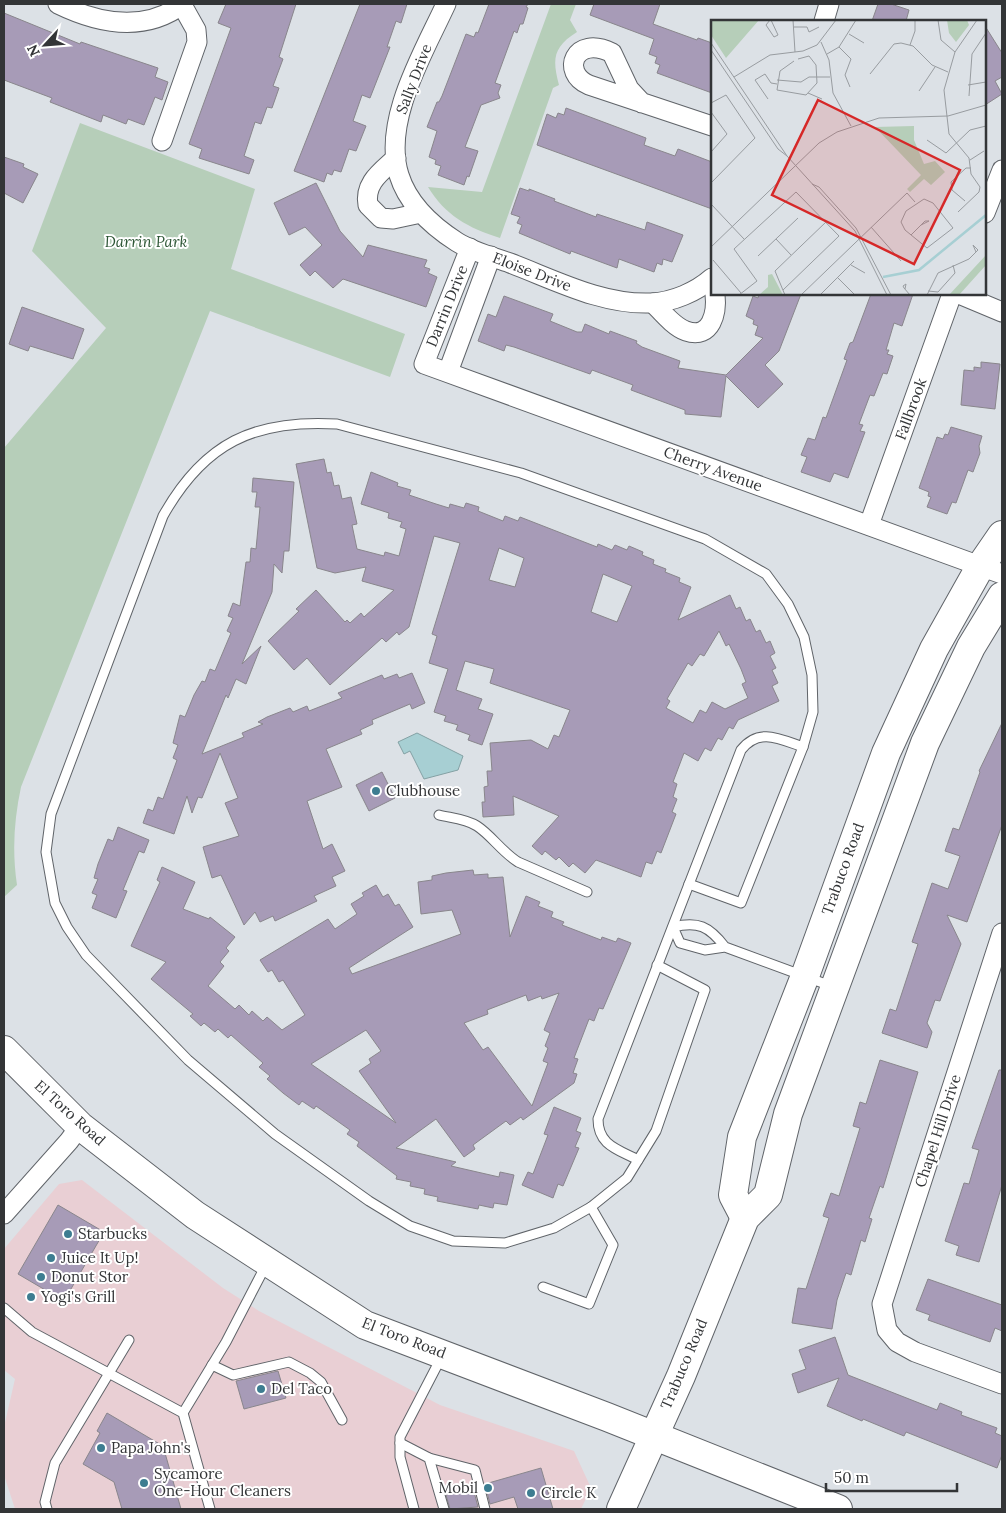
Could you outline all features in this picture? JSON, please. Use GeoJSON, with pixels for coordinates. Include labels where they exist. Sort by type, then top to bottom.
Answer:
{"type":"FeatureCollection","features":[{"type":"Feature","properties":{"kind":"main road","name":"Trabuco Road"},"geometry":{"type":"LineString","coordinates":[[745,1218],[733,1195],[742,1137],[805,976],[886,752],[934,649],[991,571],[1002,535]]}},
{"type":"Feature","properties":{"kind":"main road","name":"Trabuco Road"},"geometry":{"type":"LineString","coordinates":[[621,1509],[652,1436],[681,1376],[745,1218],[768,1195],[788,1114],[925,744],[971,647],[1002,596]]}},
{"type":"Feature","properties":{"kind":"main road","name":"El Toro Road"},"geometry":{"type":"LineString","coordinates":[[4,1050],[80,1126],[195,1216],[365,1325],[652,1436],[822,1507]]}},
{"type":"Feature","properties":{"kind":"street"},"geometry":{"type":"LineString","coordinates":[[58,4],[81,15],[116,24],[145,22],[182,4],[196,30],[196,42],[162,141]]}},
{"type":"Feature","properties":{"kind":"street","name":"Sally Drive"},"geometry":{"type":"LineString","coordinates":[[405,189],[399,175],[396,158],[398,124],[405,96],[446,4]]}},
{"type":"Feature","properties":{"kind":"street"},"geometry":{"type":"LineString","coordinates":[[824,20],[829,4]]}},
{"type":"Feature","properties":{"kind":"street"},"geometry":{"type":"LineString","coordinates":[[642,103],[711,126]]}},
{"type":"Feature","properties":{"kind":"street"},"geometry":{"type":"LineString","coordinates":[[396,158],[372,181],[368,188],[368,205],[382,218],[393,219],[421,213]]}},
{"type":"Feature","properties":{"kind":"street"},"geometry":{"type":"LineString","coordinates":[[986,210],[1002,170]]}},
{"type":"Feature","properties":{"kind":"street","name":"Eloise Drive"},"geometry":{"type":"LineString","coordinates":[[405,189],[421,213],[447,235],[470,248],[588,293],[619,301],[653,303],[683,296],[711,279]]}},
{"type":"Feature","properties":{"kind":"street","name":"Darrin Drive"},"geometry":{"type":"LineString","coordinates":[[424,364],[470,248]]}},
{"type":"Feature","properties":{"kind":"street","name":"Darrin Drive"},"geometry":{"type":"LineString","coordinates":[[448,372],[491,256]]}},
{"type":"Feature","properties":{"kind":"street"},"geometry":{"type":"LineString","coordinates":[[653,303],[684,331],[703,330],[714,319],[716,311],[715,295]]}},
{"type":"Feature","properties":{"kind":"street","name":"Fallbrook"},"geometry":{"type":"LineString","coordinates":[[869,525],[952,295]]}},
{"type":"Feature","properties":{"kind":"street"},"geometry":{"type":"LineString","coordinates":[[961,295],[1002,312]]}},
{"type":"Feature","properties":{"kind":"street","name":"Cherry Avenue"},"geometry":{"type":"LineString","coordinates":[[424,364],[991,571]]}},
{"type":"Feature","properties":{"kind":"street","name":"Chapel Hill Drive"},"geometry":{"type":"LineString","coordinates":[[1002,933],[882,1304],[887,1330],[897,1342],[915,1352],[1002,1384]]}},
{"type":"Feature","properties":{"kind":"street"},"geometry":{"type":"LineString","coordinates":[[4,1214],[80,1126]]}},
{"type":"Feature","properties":{"kind":"lane"},"geometry":{"type":"LineString","coordinates":[[657,965],[705,990],[656,1131],[626,1178],[591,1207],[554,1228],[505,1243],[453,1241],[410,1226],[369,1201],[275,1134],[188,1060],[86,955],[67,927],[55,903],[46,852],[51,814],[163,516],[176,492],[202,462],[252,432],[279,425],[307,422],[337,424],[521,473],[696,536],[766,574],[788,604],[804,638],[812,675],[813,712],[803,747],[741,903],[689,884]]}},
{"type":"Feature","properties":{"kind":"lane"},"geometry":{"type":"LineString","coordinates":[[638,1160],[605,1141],[598,1131],[598,1119],[741,750],[747,742],[754,738],[772,736],[803,747]]}},
{"type":"Feature","properties":{"kind":"lane"},"geometry":{"type":"LineString","coordinates":[[439,815],[468,822],[478,827],[508,856],[518,862],[587,892]]}},
{"type":"Feature","properties":{"kind":"lane"},"geometry":{"type":"LineString","coordinates":[[673,927],[691,922],[714,932],[725,947]]}},
{"type":"Feature","properties":{"kind":"lane"},"geometry":{"type":"LineString","coordinates":[[673,927],[680,943],[705,950],[725,947],[834,987]]}},
{"type":"Feature","properties":{"kind":"lane"},"geometry":{"type":"LineString","coordinates":[[543,1287],[589,1304],[613,1245],[591,1207]]}},
{"type":"Feature","properties":{"kind":"lane"},"geometry":{"type":"LineString","coordinates":[[183,1413],[212,1365],[268,1263]]}},
{"type":"Feature","properties":{"kind":"lane"},"geometry":{"type":"LineString","coordinates":[[4,1308],[32,1332],[183,1413],[210,1509]]}},
{"type":"Feature","properties":{"kind":"lane"},"geometry":{"type":"LineString","coordinates":[[47,1509],[45,1502],[54,1463],[129,1340]]}},
{"type":"Feature","properties":{"kind":"lane"},"geometry":{"type":"LineString","coordinates":[[414,1509],[400,1459],[400,1437],[443,1354]]}},
{"type":"Feature","properties":{"kind":"lane"},"geometry":{"type":"LineString","coordinates":[[212,1365],[233,1375],[289,1362],[310,1373],[321,1382],[342,1420]]}},
{"type":"Feature","properties":{"kind":"lane"},"geometry":{"type":"LineString","coordinates":[[400,1443],[429,1458],[474,1470],[485,1509]]}},
{"type":"Feature","properties":{"kind":"lane"},"geometry":{"type":"LineString","coordinates":[[429,1458],[444,1509]]}},
{"type":"Feature","properties":{"kind":"shaded area"},"geometry":{"type":"Polygon","coordinates":[[[82,1180],[223,1288],[259,1311],[440,1405],[574,1451],[591,1488],[581,1509],[15,1509],[4,1475],[4,1427],[15,1379],[4,1370],[4,1249],[59,1184],[82,1180]]]}},
{"type":"Feature","properties":{"kind":"green space"},"geometry":{"type":"Polygon","coordinates":[[[551,4],[576,4],[570,20],[577,32],[563,43],[556,54],[555,68],[559,85],[553,88],[500,238],[478,230],[458,219],[442,205],[428,187],[482,192],[551,4]]]}},
{"type":"Feature","properties":{"kind":"green space","name":"Darrin Park"},"geometry":{"type":"Polygon","coordinates":[[[80,123],[255,189],[231,269],[405,334],[390,377],[210,311],[21,787],[14,836],[17,885],[4,897],[4,448],[106,328],[32,251],[80,123]]]}},
{"type":"Feature","properties":{"kind":"water"},"geometry":{"type":"Polygon","coordinates":[[[417,733],[463,756],[458,770],[424,779],[410,751],[404,754],[398,742],[417,733]]]}},
{"type":"Feature","properties":{"kind":"building"},"geometry":{"type":"Polygon","coordinates":[[[226,4],[296,4],[279,57],[283,59],[273,86],[279,88],[272,108],[267,107],[261,124],[255,122],[244,156],[254,160],[249,174],[199,158],[202,149],[189,144],[231,28],[218,23],[226,4]]]}},
{"type":"Feature","properties":{"kind":"building"},"geometry":{"type":"Polygon","coordinates":[[[360,4],[407,4],[401,23],[396,21],[387,47],[390,47],[370,98],[362,95],[353,121],[366,126],[356,151],[349,149],[341,172],[334,170],[332,175],[327,173],[324,182],[294,171],[360,4]]]}},
{"type":"Feature","properties":{"kind":"building"},"geometry":{"type":"Polygon","coordinates":[[[489,4],[528,4],[526,7],[528,8],[523,24],[520,24],[517,33],[514,31],[495,83],[501,85],[498,93],[500,98],[481,105],[465,147],[478,151],[469,177],[467,176],[464,185],[438,175],[441,166],[435,164],[436,160],[429,157],[437,131],[427,127],[437,102],[439,102],[442,96],[466,34],[474,37],[476,32],[478,33],[489,4]]]}},
{"type":"Feature","properties":{"kind":"building"},"geometry":{"type":"Polygon","coordinates":[[[594,4],[660,4],[653,24],[697,40],[698,38],[711,43],[711,93],[657,73],[660,65],[655,63],[657,57],[649,54],[654,39],[590,15],[594,4]]]}},
{"type":"Feature","properties":{"kind":"building"},"geometry":{"type":"Polygon","coordinates":[[[878,4],[891,4],[909,10],[906,20],[872,20],[878,4]]]}},
{"type":"Feature","properties":{"kind":"building"},"geometry":{"type":"Polygon","coordinates":[[[4,13],[80,44],[81,42],[158,68],[155,77],[168,82],[162,100],[155,97],[144,125],[128,119],[126,124],[103,115],[101,122],[50,102],[52,98],[4,80],[4,13]]]}},
{"type":"Feature","properties":{"kind":"building"},"geometry":{"type":"Polygon","coordinates":[[[986,28],[1002,53],[1002,77],[995,81],[1002,94],[986,104],[986,28]]]}},
{"type":"Feature","properties":{"kind":"building"},"geometry":{"type":"Polygon","coordinates":[[[566,108],[646,138],[644,145],[675,156],[678,149],[711,162],[711,209],[537,145],[547,114],[556,118],[558,113],[564,115],[566,108]]]}},
{"type":"Feature","properties":{"kind":"building"},"geometry":{"type":"Polygon","coordinates":[[[4,157],[24,164],[23,167],[38,174],[23,203],[4,193],[4,157]]]}},
{"type":"Feature","properties":{"kind":"building"},"geometry":{"type":"Polygon","coordinates":[[[316,183],[340,231],[363,257],[368,245],[427,260],[424,267],[430,269],[428,273],[437,277],[426,307],[343,279],[333,288],[315,271],[310,276],[300,265],[322,245],[305,227],[289,235],[274,203],[316,183]]]}},
{"type":"Feature","properties":{"kind":"building"},"geometry":{"type":"Polygon","coordinates":[[[520,188],[529,191],[529,189],[596,217],[597,214],[645,230],[647,222],[683,235],[672,262],[663,259],[662,265],[657,263],[654,272],[619,259],[617,268],[571,251],[570,254],[519,233],[522,225],[517,223],[520,217],[511,214],[520,188]]]}},
{"type":"Feature","properties":{"kind":"building"},"geometry":{"type":"Polygon","coordinates":[[[759,295],[801,295],[779,351],[765,365],[783,384],[758,408],[726,376],[721,417],[685,414],[685,410],[631,390],[633,385],[592,370],[590,374],[514,347],[506,345],[504,351],[478,341],[488,314],[496,317],[504,296],[553,314],[550,321],[577,332],[582,332],[585,324],[609,334],[610,331],[637,341],[636,343],[642,347],[680,361],[678,368],[726,375],[763,338],[755,335],[758,326],[753,324],[754,320],[746,316],[753,296],[758,298],[759,295]]]}},
{"type":"Feature","properties":{"kind":"building"},"geometry":{"type":"Polygon","coordinates":[[[871,295],[913,295],[902,326],[894,323],[886,350],[889,350],[887,354],[893,356],[887,374],[883,373],[874,396],[870,395],[859,424],[863,425],[860,431],[865,432],[848,478],[834,473],[830,482],[801,472],[807,457],[801,455],[808,438],[815,440],[823,417],[826,418],[847,360],[844,359],[850,343],[853,342],[871,295]]]}},
{"type":"Feature","properties":{"kind":"building"},"geometry":{"type":"Polygon","coordinates":[[[22,307],[84,329],[73,359],[30,346],[28,351],[9,344],[22,307]]]}},
{"type":"Feature","properties":{"kind":"building"},"geometry":{"type":"Polygon","coordinates":[[[981,362],[1000,364],[995,409],[961,405],[964,370],[974,371],[974,367],[981,368],[981,362]]]}},
{"type":"Feature","properties":{"kind":"building"},"geometry":{"type":"Polygon","coordinates":[[[951,427],[982,436],[979,446],[980,453],[973,472],[968,470],[956,503],[952,502],[947,514],[927,507],[931,497],[928,496],[929,492],[919,488],[937,437],[943,439],[945,434],[948,435],[951,427]]]}},
{"type":"Feature","properties":{"kind":"building"},"geometry":{"type":"Polygon","coordinates":[[[324,459],[327,473],[331,472],[334,486],[339,485],[342,499],[351,497],[357,524],[352,525],[357,549],[384,556],[385,552],[399,556],[406,529],[400,527],[402,522],[388,518],[389,513],[361,504],[371,472],[398,483],[397,486],[411,490],[409,495],[449,508],[450,504],[464,508],[466,503],[479,507],[478,511],[503,521],[505,516],[518,521],[520,517],[597,547],[598,544],[612,550],[615,545],[627,550],[629,546],[643,552],[642,555],[654,560],[653,564],[666,569],[665,572],[680,578],[679,582],[691,587],[678,620],[730,595],[736,609],[740,607],[746,621],[750,619],[756,632],[760,630],[766,643],[770,641],[775,653],[770,656],[776,668],[772,670],[778,683],[772,686],[779,701],[738,720],[733,729],[729,727],[722,740],[718,738],[711,751],[705,748],[698,761],[684,753],[673,782],[677,784],[673,797],[677,799],[672,812],[676,814],[661,853],[657,851],[652,864],[646,862],[641,877],[596,860],[585,873],[573,863],[569,867],[559,857],[556,860],[545,851],[542,855],[532,846],[559,816],[513,796],[514,815],[483,817],[484,787],[488,786],[487,771],[492,771],[490,743],[531,740],[548,749],[554,735],[559,737],[570,710],[490,683],[494,669],[465,661],[456,690],[482,699],[478,709],[493,714],[482,745],[468,740],[470,735],[456,730],[458,725],[444,721],[446,716],[434,712],[448,669],[429,663],[437,636],[432,634],[460,543],[434,536],[409,627],[399,635],[397,632],[386,642],[382,638],[330,685],[307,658],[294,670],[268,641],[299,611],[296,609],[316,590],[345,622],[347,620],[350,623],[361,613],[364,617],[394,590],[362,581],[366,567],[335,573],[317,568],[296,464],[324,459]],[[499,548],[489,580],[515,587],[524,558],[499,548]],[[603,574],[591,612],[617,622],[632,586],[603,574]],[[719,631],[704,656],[700,654],[692,666],[688,663],[667,699],[670,701],[666,708],[693,723],[700,710],[706,713],[712,702],[725,709],[748,698],[742,684],[746,682],[741,669],[729,644],[726,646],[719,631]]]}},
{"type":"Feature","properties":{"kind":"building"},"geometry":{"type":"Polygon","coordinates":[[[253,478],[294,482],[289,551],[284,551],[282,573],[274,564],[272,592],[242,664],[261,646],[246,684],[236,679],[228,698],[226,695],[202,754],[244,737],[242,733],[263,724],[258,722],[267,717],[290,708],[293,712],[307,706],[309,711],[342,698],[338,693],[382,675],[384,679],[397,674],[399,678],[412,673],[425,703],[412,709],[410,704],[372,720],[373,724],[360,730],[362,734],[326,749],[342,787],[307,801],[323,849],[332,844],[345,871],[332,877],[336,886],[314,896],[317,901],[275,921],[273,916],[260,922],[255,912],[244,925],[221,875],[212,878],[203,847],[239,836],[225,803],[238,798],[220,753],[202,798],[198,797],[192,813],[187,796],[174,834],[143,823],[148,809],[153,811],[158,797],[163,799],[177,760],[173,758],[178,745],[173,743],[180,715],[185,717],[194,695],[202,681],[205,682],[210,669],[215,671],[231,633],[227,631],[233,618],[228,616],[233,603],[240,606],[246,562],[250,562],[251,548],[256,549],[260,507],[255,507],[257,492],[252,492],[253,478]]]}},
{"type":"Feature","properties":{"kind":"building"},"geometry":{"type":"Polygon","coordinates":[[[1002,723],[1002,825],[967,922],[947,915],[961,944],[940,1001],[935,1000],[927,1023],[932,1032],[927,1048],[882,1033],[890,1009],[896,1011],[918,944],[912,942],[932,883],[948,889],[960,856],[945,851],[953,828],[959,830],[979,771],[1002,723]]]}},
{"type":"Feature","properties":{"kind":"building","name":"Clubhouse"},"geometry":{"type":"Polygon","coordinates":[[[382,772],[395,798],[369,811],[356,785],[382,772]]]}},
{"type":"Feature","properties":{"kind":"building"},"geometry":{"type":"Polygon","coordinates":[[[118,827],[149,840],[144,853],[139,851],[123,890],[127,891],[116,918],[92,908],[97,895],[92,893],[98,879],[94,878],[98,864],[108,839],[113,841],[118,827]]]}},
{"type":"Feature","properties":{"kind":"building"},"geometry":{"type":"Polygon","coordinates":[[[162,867],[195,882],[183,909],[209,919],[210,917],[235,937],[226,948],[229,951],[220,962],[224,966],[208,986],[235,1009],[239,1005],[249,1015],[252,1011],[263,1021],[267,1017],[282,1030],[305,1015],[283,980],[279,982],[272,970],[268,972],[260,960],[328,919],[335,929],[357,914],[351,904],[364,896],[362,893],[376,885],[383,897],[388,894],[395,906],[399,904],[413,927],[349,968],[352,974],[461,934],[452,910],[421,914],[418,882],[432,880],[432,876],[473,870],[474,875],[488,874],[488,878],[503,877],[510,937],[526,896],[540,902],[538,906],[553,912],[551,917],[564,922],[562,925],[601,940],[602,937],[616,942],[618,938],[631,943],[603,1009],[599,1008],[594,1021],[589,1019],[574,1058],[578,1059],[573,1073],[577,1074],[574,1083],[523,1120],[521,1117],[510,1125],[506,1121],[473,1145],[475,1149],[464,1157],[436,1119],[396,1148],[456,1162],[451,1166],[499,1177],[500,1172],[514,1175],[507,1205],[494,1203],[493,1208],[479,1205],[478,1209],[437,1201],[438,1197],[424,1194],[425,1189],[410,1186],[411,1182],[396,1179],[397,1176],[357,1146],[359,1142],[347,1134],[350,1130],[316,1106],[314,1109],[302,1101],[299,1105],[283,1093],[267,1079],[270,1076],[259,1067],[263,1063],[231,1035],[228,1038],[218,1029],[215,1032],[204,1023],[201,1026],[190,1016],[193,1014],[151,979],[166,962],[131,946],[160,882],[157,880],[162,867]],[[559,993],[542,999],[541,996],[528,1001],[526,995],[487,1010],[488,1014],[464,1023],[483,1050],[488,1047],[532,1106],[548,1063],[543,1061],[548,1048],[545,1046],[550,1033],[544,1030],[559,993]],[[366,1030],[311,1064],[396,1123],[359,1071],[371,1063],[369,1059],[381,1051],[366,1030]]]}},
{"type":"Feature","properties":{"kind":"building"},"geometry":{"type":"Polygon","coordinates":[[[880,1060],[918,1072],[883,1188],[880,1186],[869,1218],[872,1219],[865,1242],[861,1240],[851,1275],[846,1273],[837,1300],[832,1329],[792,1323],[798,1288],[806,1289],[829,1218],[823,1216],[831,1193],[839,1196],[860,1128],[853,1126],[860,1102],[866,1104],[880,1060]]]}},
{"type":"Feature","properties":{"kind":"building"},"geometry":{"type":"Polygon","coordinates":[[[999,1070],[1002,1070],[1002,1185],[979,1262],[956,1255],[959,1246],[945,1241],[964,1183],[969,1184],[979,1150],[972,1148],[999,1070]]]}},
{"type":"Feature","properties":{"kind":"building"},"geometry":{"type":"Polygon","coordinates":[[[554,1107],[581,1118],[576,1131],[581,1133],[575,1147],[579,1148],[563,1186],[558,1184],[553,1198],[522,1185],[528,1172],[533,1174],[548,1135],[544,1134],[554,1107]]]}},
{"type":"Feature","properties":{"kind":"building"},"geometry":{"type":"Polygon","coordinates":[[[58,1205],[104,1232],[64,1301],[18,1274],[58,1205]]]}},
{"type":"Feature","properties":{"kind":"building"},"geometry":{"type":"Polygon","coordinates":[[[928,1279],[1002,1305],[1002,1331],[995,1328],[990,1342],[928,1320],[930,1315],[916,1310],[928,1279]]]}},
{"type":"Feature","properties":{"kind":"building"},"geometry":{"type":"Polygon","coordinates":[[[835,1337],[848,1375],[937,1410],[940,1403],[962,1412],[961,1415],[997,1428],[995,1433],[1002,1436],[1002,1455],[997,1468],[906,1432],[904,1436],[827,1406],[839,1378],[798,1393],[792,1374],[806,1369],[799,1350],[835,1337]]]}},
{"type":"Feature","properties":{"kind":"building","name":"Del Taco"},"geometry":{"type":"Polygon","coordinates":[[[278,1371],[286,1398],[244,1409],[236,1381],[278,1371]]]}},
{"type":"Feature","properties":{"kind":"building"},"geometry":{"type":"Polygon","coordinates":[[[107,1413],[163,1446],[181,1509],[122,1509],[114,1482],[83,1464],[100,1433],[97,1431],[107,1413]]]}},
{"type":"Feature","properties":{"kind":"building","name":"Circle K"},"geometry":{"type":"Polygon","coordinates":[[[541,1468],[553,1509],[518,1509],[514,1497],[490,1504],[485,1484],[541,1468]]]}},
{"type":"Feature","properties":{"kind":"building"},"geometry":{"type":"Polygon","coordinates":[[[473,1488],[478,1507],[450,1509],[446,1495],[473,1488]]]}},
{"type":"Feature","properties":{"kind":"place","name":"Clubhouse"},"geometry":{"type":"Point","coordinates":[376,791]}},
{"type":"Feature","properties":{"kind":"place","name":"Starbucks"},"geometry":{"type":"Point","coordinates":[68,1234]}},
{"type":"Feature","properties":{"kind":"place","name":"Juice It Up!"},"geometry":{"type":"Point","coordinates":[51,1258]}},
{"type":"Feature","properties":{"kind":"place","name":"Donut Stor"},"geometry":{"type":"Point","coordinates":[41,1277]}},
{"type":"Feature","properties":{"kind":"place","name":"Yogi's Grill"},"geometry":{"type":"Point","coordinates":[31,1297]}},
{"type":"Feature","properties":{"kind":"place","name":"Del Taco"},"geometry":{"type":"Point","coordinates":[261,1389]}},
{"type":"Feature","properties":{"kind":"place","name":"Papa John's"},"geometry":{"type":"Point","coordinates":[101,1448]}},
{"type":"Feature","properties":{"kind":"place","name":"Sycamore One-Hour Cleaners"},"geometry":{"type":"Point","coordinates":[144,1483]}},
{"type":"Feature","properties":{"kind":"place","name":"Mobil"},"geometry":{"type":"Point","coordinates":[488,1488]}},
{"type":"Feature","properties":{"kind":"place","name":"Circle K"},"geometry":{"type":"Point","coordinates":[531,1493]}}]}
